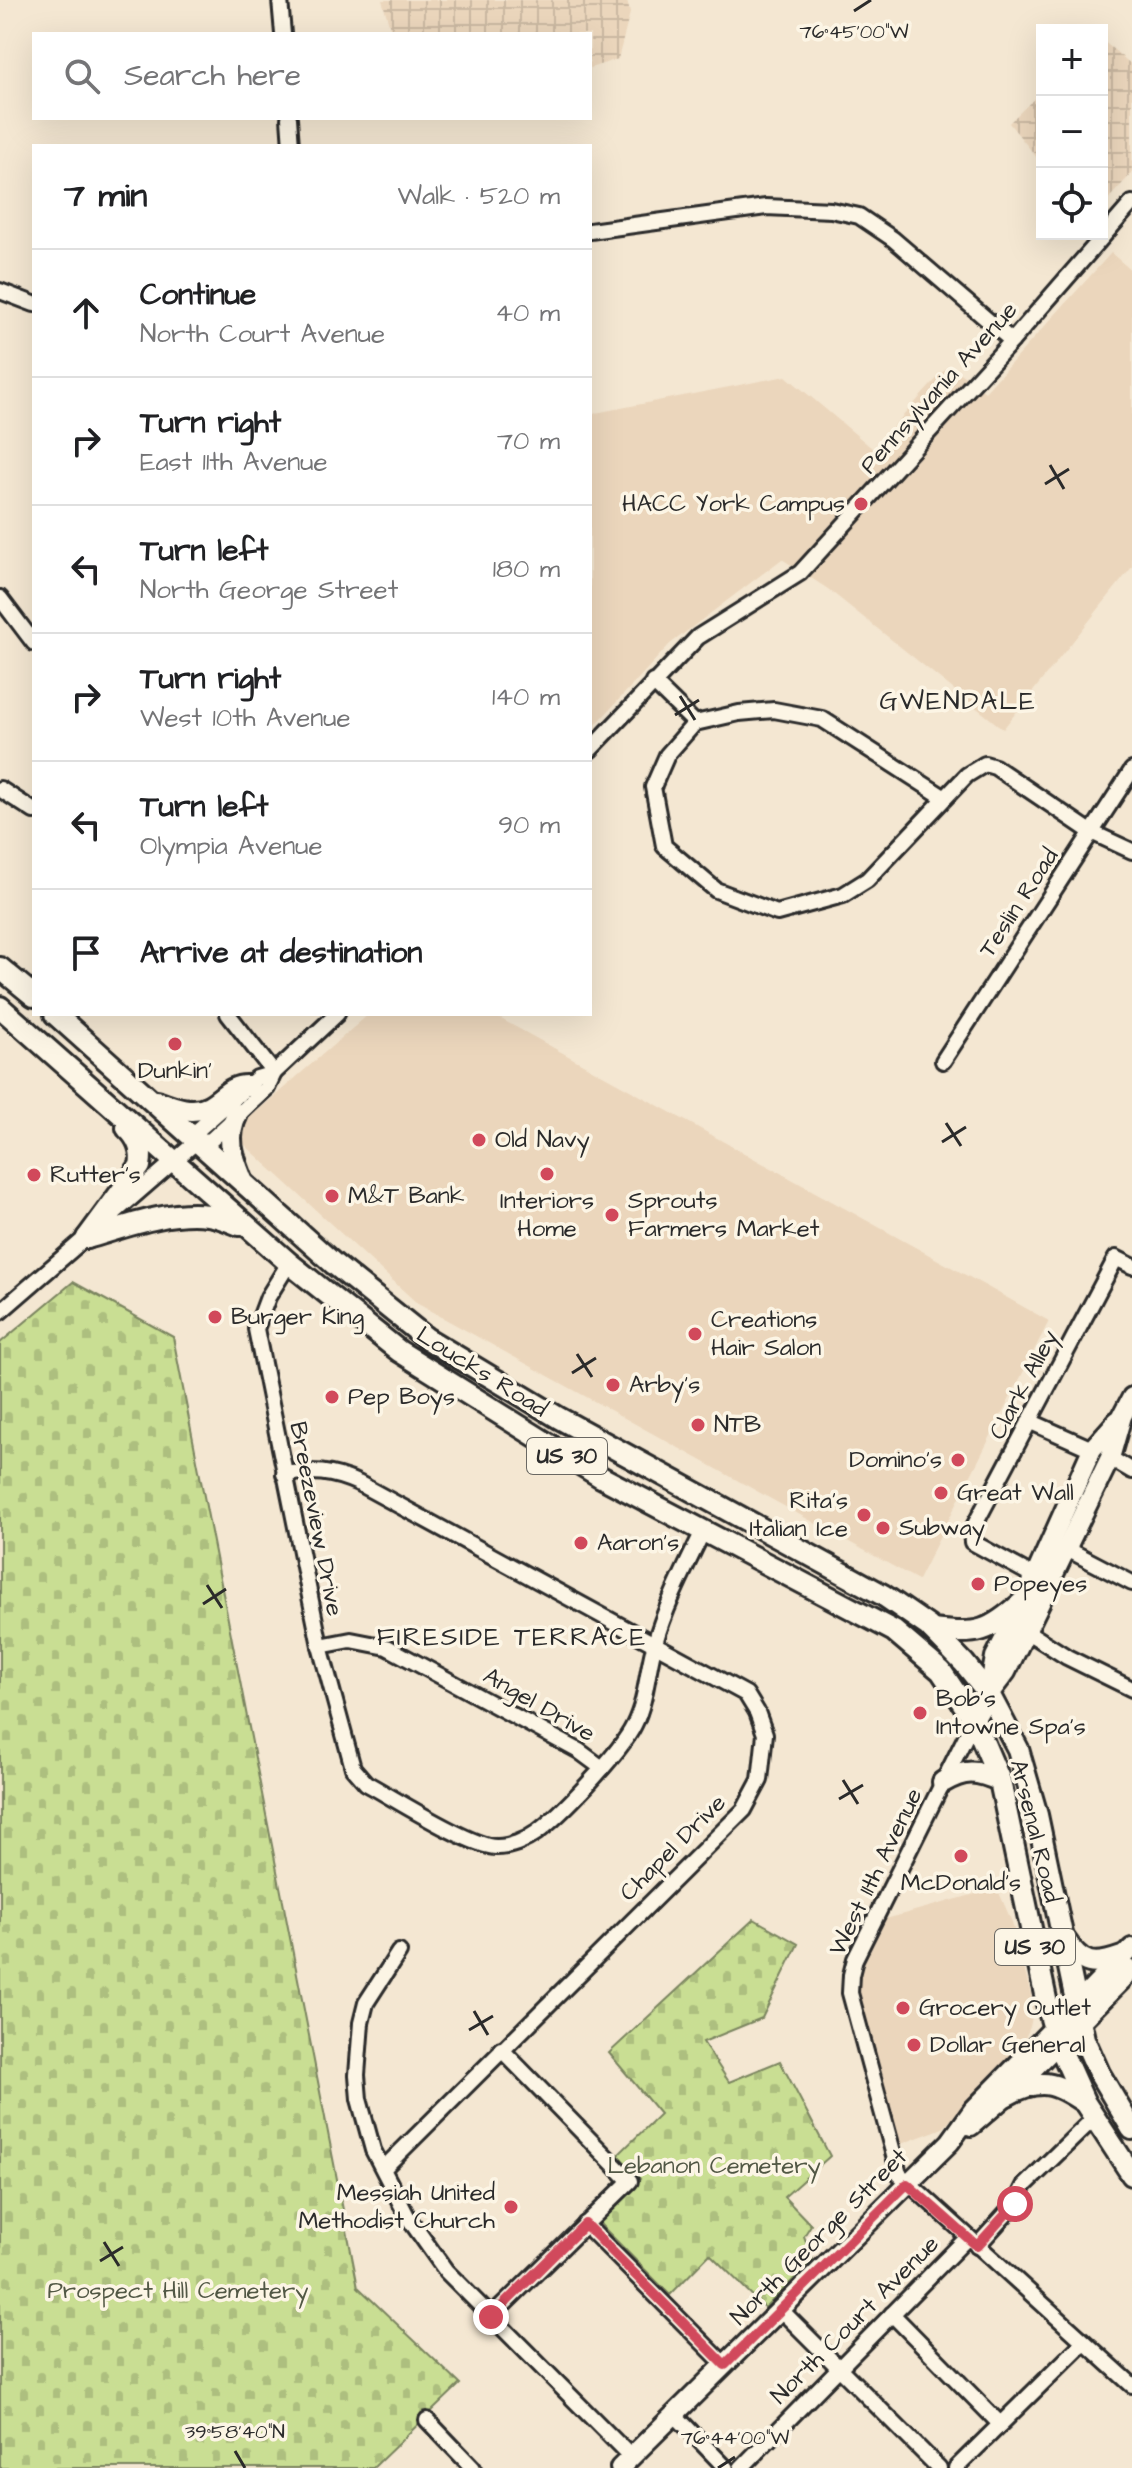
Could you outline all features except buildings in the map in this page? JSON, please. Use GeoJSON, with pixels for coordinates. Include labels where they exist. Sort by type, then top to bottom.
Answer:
{"type":"FeatureCollection","features":[{"type":"Feature","properties":{"kind":"highway"},"geometry":{"type":"LineString","coordinates":[[0,968],[32,994]]}},
{"type":"Feature","properties":{"kind":"highway","name":"Loucks Road"},"geometry":{"type":"LineString","coordinates":[[0,1007],[173,1163],[289,1263],[399,1351],[601,1477],[894,1631],[941,1671],[974,1720]]}},
{"type":"Feature","properties":{"kind":"highway","name":"Loucks Road"},"geometry":{"type":"LineString","coordinates":[[57,1016],[376,1299],[451,1355],[559,1418],[883,1595],[932,1630],[989,1694]]}},
{"type":"Feature","properties":{"kind":"highway"},"geometry":{"type":"LineString","coordinates":[[151,1099],[185,1110],[206,1108],[236,1086],[248,1086]]}},
{"type":"Feature","properties":{"kind":"highway"},"geometry":{"type":"LineString","coordinates":[[87,1238],[128,1184],[141,1159],[136,1137],[113,1115],[99,1095]]}},
{"type":"Feature","properties":{"kind":"highway"},"geometry":{"type":"LineString","coordinates":[[237,1114],[230,1128],[230,1144],[244,1184]]}},
{"type":"Feature","properties":{"kind":"highway"},"geometry":{"type":"LineString","coordinates":[[87,1238],[130,1225],[186,1214],[210,1215],[249,1228]]}},
{"type":"Feature","properties":{"kind":"highway"},"geometry":{"type":"LineString","coordinates":[[932,1630],[970,1633],[994,1626],[1024,1601]]}},
{"type":"Feature","properties":{"kind":"highway","name":"Arsenal Road"},"geometry":{"type":"LineString","coordinates":[[989,1694],[1005,1721],[1028,1778],[1078,2013],[1099,2073],[1132,2129]]}},
{"type":"Feature","properties":{"kind":"highway","name":"Arsenal Road"},"geometry":{"type":"LineString","coordinates":[[974,1720],[1000,1781],[1055,2035],[1090,2111],[1132,2175]]}},
{"type":"Feature","properties":{"kind":"highway"},"geometry":{"type":"LineString","coordinates":[[943,1782],[970,1770],[1000,1781]]}},
{"type":"Feature","properties":{"kind":"highway"},"geometry":{"type":"LineString","coordinates":[[1063,1938],[1074,1954],[1090,1963],[1129,1958]]}},
{"type":"Feature","properties":{"kind":"highway"},"geometry":{"type":"LineString","coordinates":[[1007,2095],[1027,2084],[1060,2086],[1090,2111]]}},
{"type":"Feature","properties":{"kind":"main road"},"geometry":{"type":"LineString","coordinates":[[974,1720],[1006,1672],[1110,1458],[1122,1416],[1132,1397]]}},
{"type":"Feature","properties":{"kind":"main road"},"geometry":{"type":"LineString","coordinates":[[989,1694],[995,1657],[1024,1601],[1092,1449],[1122,1416]]}},
{"type":"Feature","properties":{"kind":"main road","name":"North George Street"},"geometry":{"type":"LineString","coordinates":[[950,2142],[973,2110],[1078,2013],[1129,1958]]}},
{"type":"Feature","properties":{"kind":"main road","name":"North George Street"},"geometry":{"type":"LineString","coordinates":[[626,2462],[950,2142],[1007,2095],[1055,2035]]}},
{"type":"Feature","properties":{"kind":"street"},"geometry":{"type":"LineString","coordinates":[[280,0],[283,32]]}},
{"type":"Feature","properties":{"kind":"street"},"geometry":{"type":"LineString","coordinates":[[289,120],[291,144]]}},
{"type":"Feature","properties":{"kind":"street","name":"Pennsylvania Avenue"},"geometry":{"type":"LineString","coordinates":[[592,748],[698,637],[800,573],[1012,341],[1132,203]]}},
{"type":"Feature","properties":{"kind":"street"},"geometry":{"type":"LineString","coordinates":[[592,231],[766,207],[831,210],[859,216],[893,239],[1012,341]]}},
{"type":"Feature","properties":{"kind":"street"},"geometry":{"type":"LineString","coordinates":[[0,291],[32,303]]}},
{"type":"Feature","properties":{"kind":"street"},"geometry":{"type":"LineString","coordinates":[[0,598],[32,640]]}},
{"type":"Feature","properties":{"kind":"street"},"geometry":{"type":"LineString","coordinates":[[653,682],[695,723]]}},
{"type":"Feature","properties":{"kind":"street"},"geometry":{"type":"LineString","coordinates":[[945,798],[822,719],[774,710],[739,713],[695,723],[667,755],[653,787],[664,846],[716,890],[777,913],[843,895],[867,880],[967,775],[985,764],[995,767],[1091,832],[1132,851]]}},
{"type":"Feature","properties":{"kind":"street","name":"Teslin Road"},"geometry":{"type":"LineString","coordinates":[[943,1061],[1132,770]]}},
{"type":"Feature","properties":{"kind":"street"},"geometry":{"type":"LineString","coordinates":[[0,789],[32,809]]}},
{"type":"Feature","properties":{"kind":"street"},"geometry":{"type":"LineString","coordinates":[[230,1016],[274,1073]]}},
{"type":"Feature","properties":{"kind":"street"},"geometry":{"type":"LineString","coordinates":[[196,1142],[211,1140],[267,1088],[274,1073],[335,1016]]}},
{"type":"Feature","properties":{"kind":"street"},"geometry":{"type":"LineString","coordinates":[[1,1309],[173,1163],[196,1142],[199,1129],[257,1078],[274,1073]]}},
{"type":"Feature","properties":{"kind":"street","name":"Clark Alley"},"geometry":{"type":"LineString","coordinates":[[1034,1576],[972,1542],[971,1532],[1116,1258],[1132,1266]]}},
{"type":"Feature","properties":{"kind":"street","name":"Breezeview Drive"},"geometry":{"type":"LineString","coordinates":[[289,1263],[268,1297],[256,1329],[320,1646],[353,1768],[366,1783],[473,1842],[494,1848],[514,1844],[536,1833],[602,1768]]}},
{"type":"Feature","properties":{"kind":"street"},"geometry":{"type":"LineString","coordinates":[[1029,1421],[1092,1449]]}},
{"type":"Feature","properties":{"kind":"street"},"geometry":{"type":"LineString","coordinates":[[1110,1458],[1132,1471]]}},
{"type":"Feature","properties":{"kind":"street","name":"Chapel Drive"},"geometry":{"type":"LineString","coordinates":[[284,1474],[312,1470],[336,1473],[347,1478],[655,1643],[746,1694],[765,1734],[760,1780],[744,1810],[384,2168]]}},
{"type":"Feature","properties":{"kind":"street"},"geometry":{"type":"LineString","coordinates":[[602,1768],[620,1748],[634,1725],[646,1692],[655,1643],[703,1531]]}},
{"type":"Feature","properties":{"kind":"street"},"geometry":{"type":"LineString","coordinates":[[1065,1548],[1132,1583]]}},
{"type":"Feature","properties":{"kind":"street"},"geometry":{"type":"LineString","coordinates":[[1026,1631],[1067,1657],[1132,1689]]}},
{"type":"Feature","properties":{"kind":"street","name":"Angel Drive"},"geometry":{"type":"LineString","coordinates":[[320,1646],[351,1640],[387,1647],[579,1751],[602,1768]]}},
{"type":"Feature","properties":{"kind":"street","name":"West 11th Avenue"},"geometry":{"type":"LineString","coordinates":[[907,2184],[899,2174],[855,2014],[850,1993],[851,1975],[855,1959],[974,1720]]}},
{"type":"Feature","properties":{"kind":"street"},"geometry":{"type":"LineString","coordinates":[[399,1952],[366,2003],[361,2023],[357,2075],[363,2121],[373,2150],[407,2216],[436,2259],[626,2462]]}},
{"type":"Feature","properties":{"kind":"street"},"geometry":{"type":"LineString","coordinates":[[491,2317],[630,2181],[501,2049]]}},
{"type":"Feature","properties":{"kind":"street","name":"North Court Avenue"},"geometry":{"type":"LineString","coordinates":[[741,2468],[892,2314],[1015,2204],[1024,2186],[1090,2111]]}},
{"type":"Feature","properties":{"kind":"street"},"geometry":{"type":"LineString","coordinates":[[907,2184],[1132,2385]]}},
{"type":"Feature","properties":{"kind":"street"},"geometry":{"type":"LineString","coordinates":[[585,2224],[725,2365]]}},
{"type":"Feature","properties":{"kind":"street"},"geometry":{"type":"LineString","coordinates":[[780,2309],[939,2468]]}},
{"type":"Feature","properties":{"kind":"street"},"geometry":{"type":"LineString","coordinates":[[892,2314],[1000,2424]]}},
{"type":"Feature","properties":{"kind":"street"},"geometry":{"type":"LineString","coordinates":[[956,2468],[1084,2342]]}},
{"type":"Feature","properties":{"kind":"street"},"geometry":{"type":"LineString","coordinates":[[675,2415],[726,2468]]}},
{"type":"Feature","properties":{"kind":"street"},"geometry":{"type":"LineString","coordinates":[[427,2420],[473,2468]]}},
{"type":"Feature","properties":{"kind":"shaded area"},"geometry":{"type":"Polygon","coordinates":[[[382,0],[627,0],[630,13],[618,59],[592,67],[592,32],[391,32],[382,0]]]}},
{"type":"Feature","properties":{"kind":"shaded area"},"geometry":{"type":"Polygon","coordinates":[[[1108,45],[1132,65],[1132,173],[1108,199],[1108,45]]]}},
{"type":"Feature","properties":{"kind":"shaded area"},"geometry":{"type":"Polygon","coordinates":[[[1036,97],[1036,157],[1009,123],[1036,97]]]}},
{"type":"Feature","properties":{"kind":"shaded area","name":"HACC York Campus"},"geometry":{"type":"Polygon","coordinates":[[[1111,253],[1132,271],[1132,567],[1003,729],[828,589],[782,559],[670,644],[592,729],[592,414],[786,376],[873,449],[949,365],[985,392],[1111,253]]]}},
{"type":"Feature","properties":{"kind":"shaded area"},"geometry":{"type":"Polygon","coordinates":[[[367,1016],[496,1016],[1049,1321],[918,1580],[418,1304],[232,1133],[367,1016]]]}},
{"type":"Feature","properties":{"kind":"shaded area"},"geometry":{"type":"Polygon","coordinates":[[[997,1888],[1012,1922],[1031,1995],[1033,2012],[1030,2027],[1023,2043],[1010,2059],[943,2128],[896,2146],[856,1990],[859,1969],[882,1920],[997,1888]]]}},
{"type":"Feature","properties":{"kind":"green space","name":"Prospect Hill Cemetery"},"geometry":{"type":"Polygon","coordinates":[[[73,1282],[173,1337],[358,2287],[460,2384],[373,2468],[0,2468],[0,1343],[73,1282]]]}},
{"type":"Feature","properties":{"kind":"green space","name":"Lebanon Cemetery"},"geometry":{"type":"Polygon","coordinates":[[[754,1919],[798,1944],[762,2018],[703,2042],[729,2082],[780,2061],[830,2156],[784,2197],[811,2225],[804,2236],[813,2260],[765,2308],[710,2254],[670,2295],[597,2221],[640,2179],[618,2155],[660,2114],[609,2053],[754,1919]]]}},
{"type":"Feature","properties":{"kind":"place","name":"HACC York Campus"},"geometry":{"type":"Point","coordinates":[861,504]}},
{"type":"Feature","properties":{"kind":"place","name":"Dunkin'"},"geometry":{"type":"Point","coordinates":[175,1044]}},
{"type":"Feature","properties":{"kind":"place","name":"Old Navy"},"geometry":{"type":"Point","coordinates":[479,1140]}},
{"type":"Feature","properties":{"kind":"place","name":"Interiors Home"},"geometry":{"type":"Point","coordinates":[547,1174]}},
{"type":"Feature","properties":{"kind":"place","name":"Rutter's"},"geometry":{"type":"Point","coordinates":[34,1175]}},
{"type":"Feature","properties":{"kind":"place","name":"M&T Bank"},"geometry":{"type":"Point","coordinates":[332,1196]}},
{"type":"Feature","properties":{"kind":"place","name":"Sprouts Farmers Market"},"geometry":{"type":"Point","coordinates":[612,1215]}},
{"type":"Feature","properties":{"kind":"place","name":"Burger King"},"geometry":{"type":"Point","coordinates":[215,1317]}},
{"type":"Feature","properties":{"kind":"place","name":"Creations Hair Salon"},"geometry":{"type":"Point","coordinates":[695,1334]}},
{"type":"Feature","properties":{"kind":"place","name":"Arby's"},"geometry":{"type":"Point","coordinates":[613,1385]}},
{"type":"Feature","properties":{"kind":"place","name":"Pep Boys"},"geometry":{"type":"Point","coordinates":[332,1397]}},
{"type":"Feature","properties":{"kind":"place","name":"NTB"},"geometry":{"type":"Point","coordinates":[698,1425]}},
{"type":"Feature","properties":{"kind":"place","name":"Domino's"},"geometry":{"type":"Point","coordinates":[958,1460]}},
{"type":"Feature","properties":{"kind":"place","name":"Great Wall"},"geometry":{"type":"Point","coordinates":[941,1493]}},
{"type":"Feature","properties":{"kind":"place","name":"Rita's Italian Ice"},"geometry":{"type":"Point","coordinates":[864,1515]}},
{"type":"Feature","properties":{"kind":"place","name":"Subway"},"geometry":{"type":"Point","coordinates":[883,1528]}},
{"type":"Feature","properties":{"kind":"place","name":"Aaron's"},"geometry":{"type":"Point","coordinates":[581,1543]}},
{"type":"Feature","properties":{"kind":"place","name":"Popeyes"},"geometry":{"type":"Point","coordinates":[978,1584]}},
{"type":"Feature","properties":{"kind":"place","name":"Bob's Intowne Spa's"},"geometry":{"type":"Point","coordinates":[920,1713]}},
{"type":"Feature","properties":{"kind":"place","name":"McDonald's"},"geometry":{"type":"Point","coordinates":[961,1856]}},
{"type":"Feature","properties":{"kind":"place","name":"Grocery Outlet"},"geometry":{"type":"Point","coordinates":[903,2008]}},
{"type":"Feature","properties":{"kind":"place","name":"Dollar General"},"geometry":{"type":"Point","coordinates":[914,2045]}},
{"type":"Feature","properties":{"kind":"place","name":"Messiah United Methodist Church"},"geometry":{"type":"Point","coordinates":[511,2207]}},
{"type":"Feature","properties":{"kind":"district","name":"GWENDALE"},"geometry":{"type":"Point","coordinates":[958,701]}},
{"type":"Feature","properties":{"kind":"district","name":"FIRESIDE TERRACE"},"geometry":{"type":"Point","coordinates":[512,1637]}},
{"type":"Feature","properties":{"kind":"route"},"geometry":{"type":"LineString","coordinates":[[491,2317],[585,2224],[725,2365],[907,2184],[977,2246],[1015,2204]]}}]}
